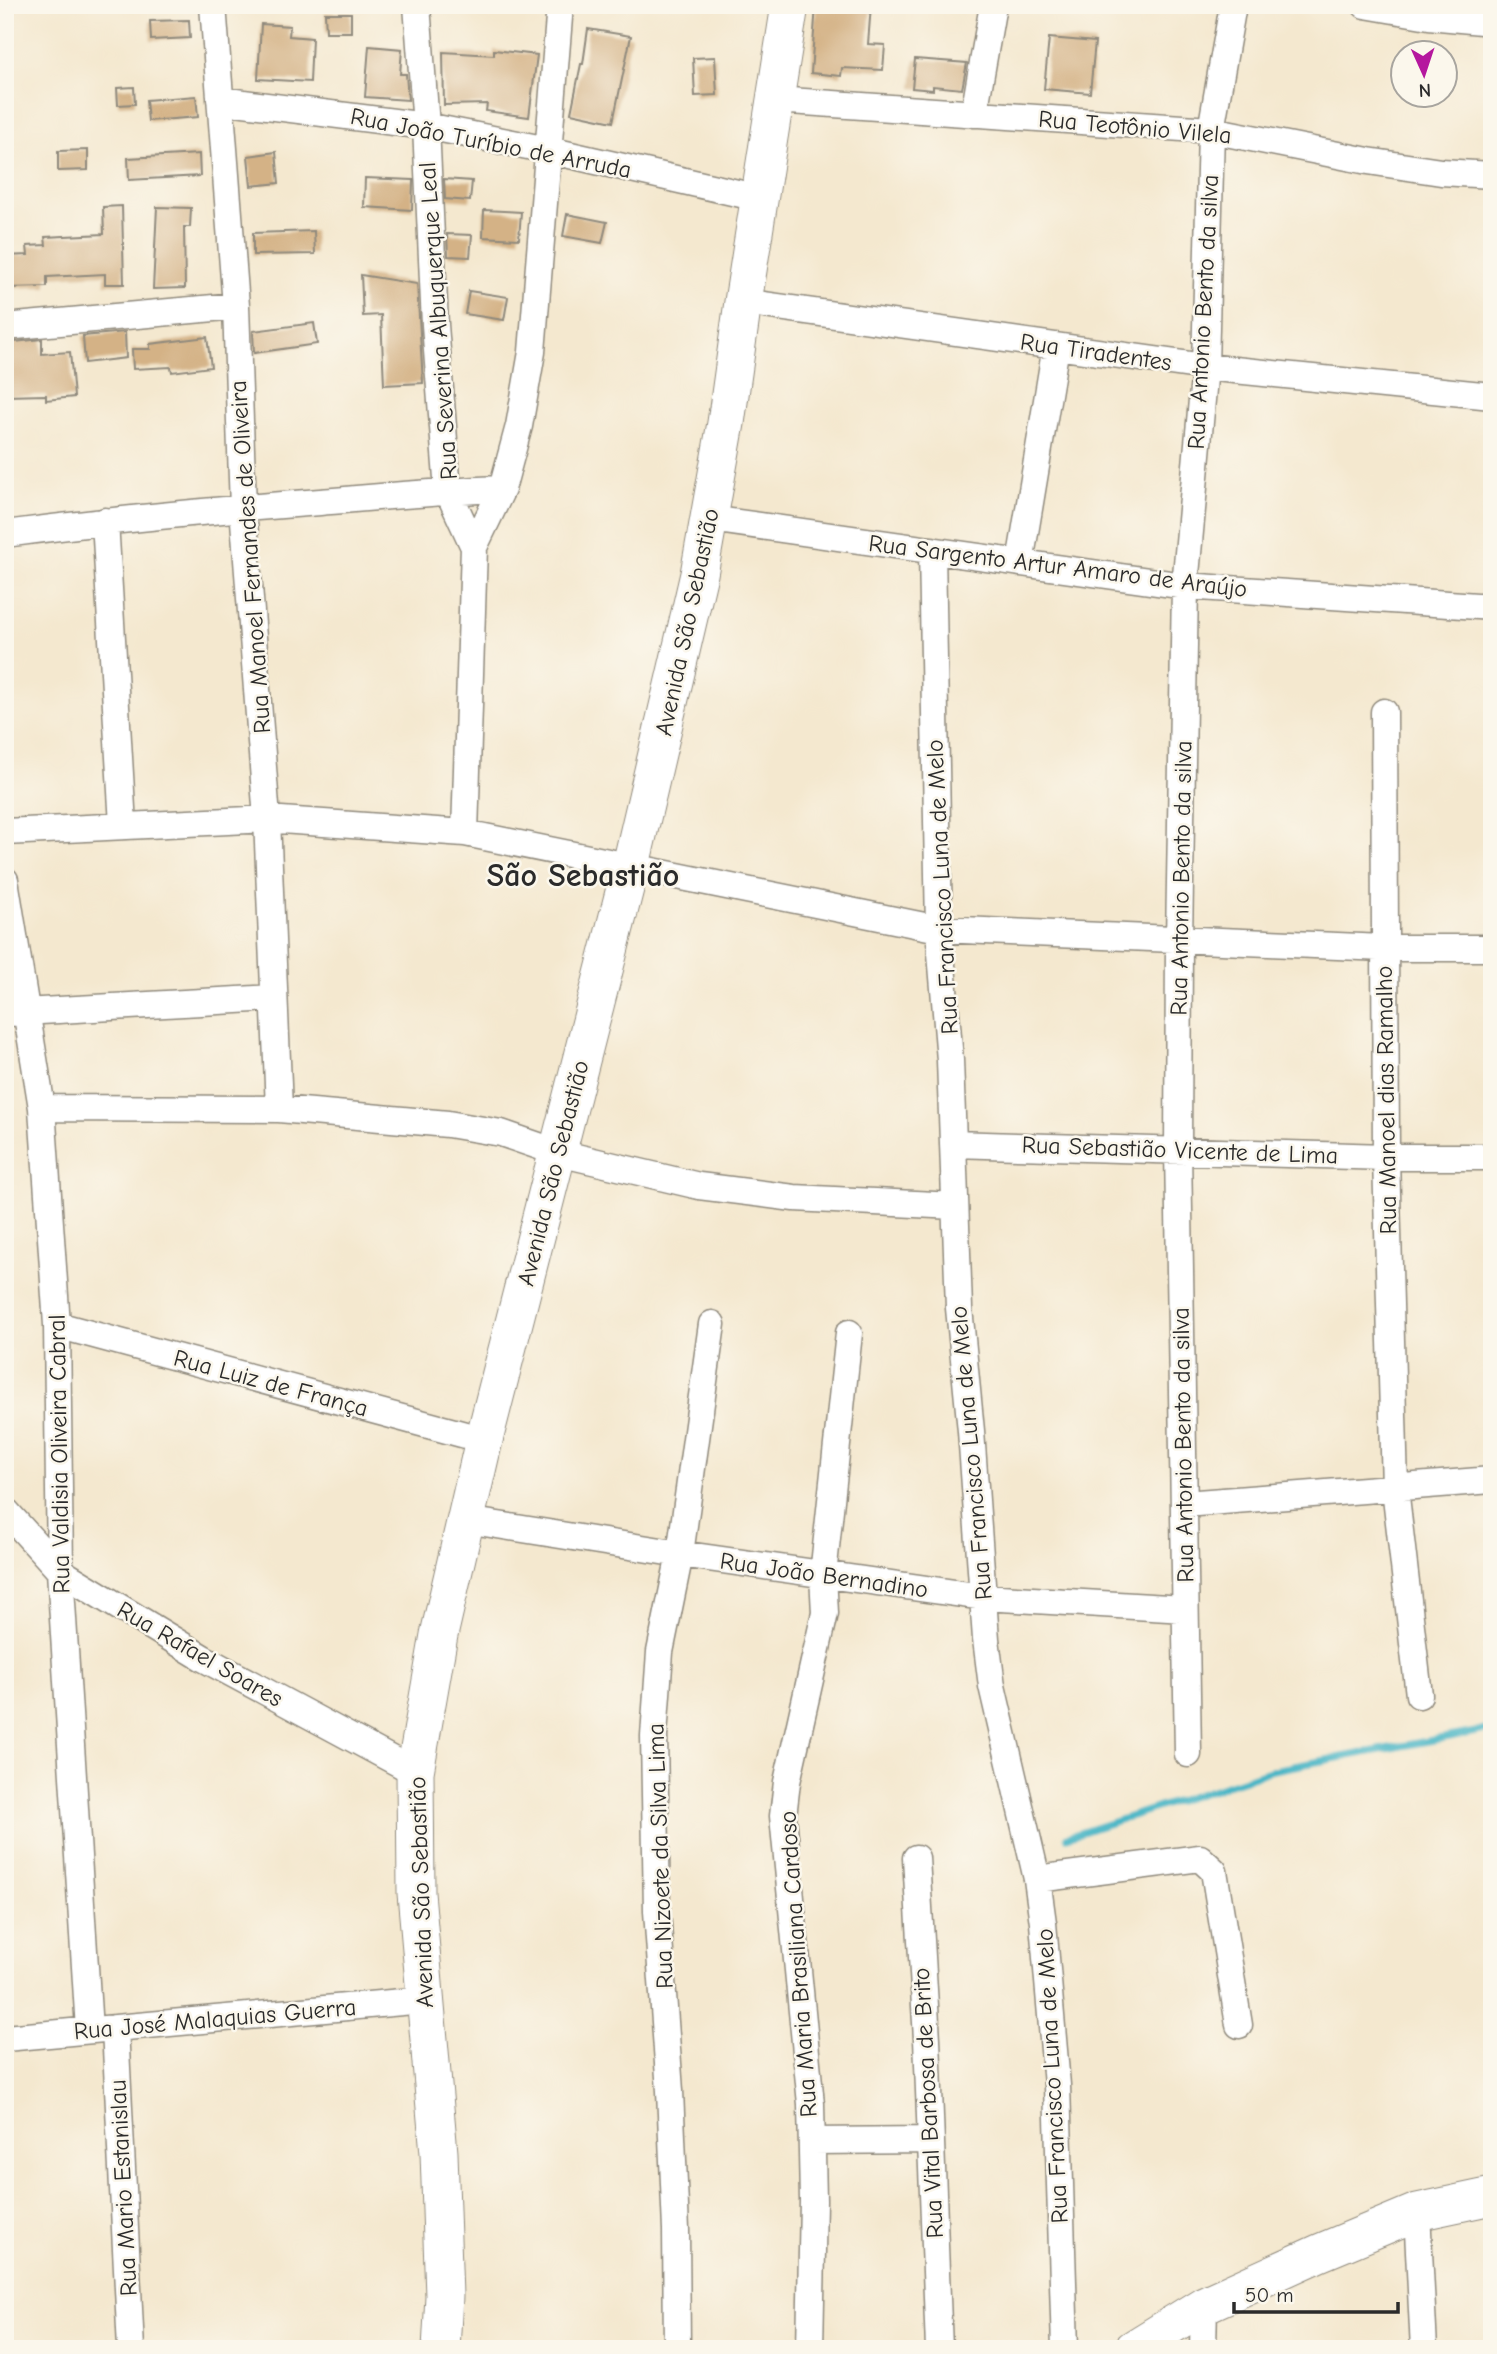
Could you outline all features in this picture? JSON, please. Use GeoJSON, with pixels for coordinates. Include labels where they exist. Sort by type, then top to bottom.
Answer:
{"type":"FeatureCollection","features":[{"type":"Feature","properties":{"kind":"main road","name":"Avenida São Sebastião"},"geometry":{"type":"LineString","coordinates":[[441,2349],[444,2296],[439,2153],[416,1892],[415,1772],[433,1661],[484,1440],[631,865],[693,601],[726,422],[790,5]]}},
{"type":"Feature","properties":{"kind":"main road"},"geometry":{"type":"LineString","coordinates":[[1133,2349],[1204,2305],[1417,2212],[1492,2196]]}},
{"type":"Feature","properties":{"kind":"street","name":"Rua Manoel Fernandes de Oliveira"},"geometry":{"type":"LineString","coordinates":[[212,5],[236,306],[243,508],[267,819],[279,1109]]}},
{"type":"Feature","properties":{"kind":"street","name":"Rua Severina Albuquerque Leal"},"geometry":{"type":"LineString","coordinates":[[417,5],[434,300],[449,491],[474,547]]}},
{"type":"Feature","properties":{"kind":"street"},"geometry":{"type":"LineString","coordinates":[[465,833],[474,547],[502,489],[519,426],[532,352],[560,5]]}},
{"type":"Feature","properties":{"kind":"street"},"geometry":{"type":"LineString","coordinates":[[974,114],[993,5]]}},
{"type":"Feature","properties":{"kind":"street","name":"Rua Antonio Bento da silva"},"geometry":{"type":"LineString","coordinates":[[1188,1754],[1178,1150],[1185,586],[1205,367],[1212,131],[1233,5]]}},
{"type":"Feature","properties":{"kind":"street"},"geometry":{"type":"LineString","coordinates":[[1365,5],[1429,16],[1492,22]]}},
{"type":"Feature","properties":{"kind":"street","name":"Rua João Turíbio de Arruda"},"geometry":{"type":"LineString","coordinates":[[220,100],[426,125],[760,198]]}},
{"type":"Feature","properties":{"kind":"street","name":"Rua Teotônio Vilela"},"geometry":{"type":"LineString","coordinates":[[775,100],[1212,131],[1380,163],[1440,172],[1492,175]]}},
{"type":"Feature","properties":{"kind":"street","name":"Rua Tiradentes"},"geometry":{"type":"LineString","coordinates":[[743,302],[1205,367],[1492,396]]}},
{"type":"Feature","properties":{"kind":"street"},"geometry":{"type":"LineString","coordinates":[[5,327],[236,306]]}},
{"type":"Feature","properties":{"kind":"street"},"geometry":{"type":"LineString","coordinates":[[1020,563],[1056,346]]}},
{"type":"Feature","properties":{"kind":"street"},"geometry":{"type":"LineString","coordinates":[[5,534],[243,508],[502,489]]}},
{"type":"Feature","properties":{"kind":"street","name":"Rua Sargento Artur Amaro de Araújo"},"geometry":{"type":"LineString","coordinates":[[710,519],[1185,586],[1492,607]]}},
{"type":"Feature","properties":{"kind":"street"},"geometry":{"type":"LineString","coordinates":[[105,521],[123,825]]}},
{"type":"Feature","properties":{"kind":"street","name":"Rua Francisco Luna de Melo"},"geometry":{"type":"LineString","coordinates":[[932,550],[939,929],[950,1060],[959,1308],[992,1686],[1037,1879],[1058,2085],[1065,2349]]}},
{"type":"Feature","properties":{"kind":"street","name":"Rua Manoel dias Ramalho"},"geometry":{"type":"LineString","coordinates":[[1384,712],[1386,1157],[1395,1488],[1419,1695]]}},
{"type":"Feature","properties":{"kind":"street"},"geometry":{"type":"LineString","coordinates":[[5,832],[267,819],[465,833],[939,929],[1179,941],[1384,948],[1492,948]]}},
{"type":"Feature","properties":{"kind":"street","name":"Rua Valdisia Oliveira Cabral"},"geometry":{"type":"LineString","coordinates":[[5,880],[15,1013],[42,1108],[57,1325],[60,1571],[102,2029]]}},
{"type":"Feature","properties":{"kind":"street"},"geometry":{"type":"LineString","coordinates":[[15,1013],[274,999]]}},
{"type":"Feature","properties":{"kind":"street"},"geometry":{"type":"LineString","coordinates":[[42,1108],[279,1109],[448,1124],[501,1133],[559,1153],[699,1186],[794,1198],[955,1206]]}},
{"type":"Feature","properties":{"kind":"street","name":"Rua Sebastião Vicente de Lima"},"geometry":{"type":"LineString","coordinates":[[953,1144],[1386,1157],[1492,1157]]}},
{"type":"Feature","properties":{"kind":"street","name":"Rua Nizoete da Silva Lima"},"geometry":{"type":"LineString","coordinates":[[677,2349],[676,2230],[670,2091],[657,1911],[654,1760],[660,1652],[680,1554],[712,1324]]}},
{"type":"Feature","properties":{"kind":"street","name":"Rua Luiz de França"},"geometry":{"type":"LineString","coordinates":[[57,1325],[484,1440]]}},
{"type":"Feature","properties":{"kind":"street","name":"Rua Maria Brasiliana Cardoso"},"geometry":{"type":"LineString","coordinates":[[810,2349],[813,2200],[811,2105],[783,1816],[824,1613],[823,1575],[849,1333]]}},
{"type":"Feature","properties":{"kind":"street"},"geometry":{"type":"LineString","coordinates":[[1184,1504],[1492,1480]]}},
{"type":"Feature","properties":{"kind":"street","name":"Rua Rafael Soares"},"geometry":{"type":"LineString","coordinates":[[5,1510],[60,1571],[203,1658],[415,1772]]}},
{"type":"Feature","properties":{"kind":"street","name":"Rua João Bernadino"},"geometry":{"type":"LineString","coordinates":[[466,1520],[680,1554],[983,1597],[1185,1609]]}},
{"type":"Feature","properties":{"kind":"street","name":"Rua Vital Barbosa de Brito"},"geometry":{"type":"LineString","coordinates":[[916,1858],[939,2349]]}},
{"type":"Feature","properties":{"kind":"street"},"geometry":{"type":"LineString","coordinates":[[1037,1879],[1200,1858],[1214,1871],[1239,2025]]}},
{"type":"Feature","properties":{"kind":"street","name":"Rua José Malaquias Guerra"},"geometry":{"type":"LineString","coordinates":[[5,2038],[424,2000]]}},
{"type":"Feature","properties":{"kind":"street","name":"Rua Mario Estanislau"},"geometry":{"type":"LineString","coordinates":[[102,2029],[131,2349]]}},
{"type":"Feature","properties":{"kind":"street"},"geometry":{"type":"LineString","coordinates":[[812,2141],[930,2140]]}},
{"type":"Feature","properties":{"kind":"street"},"geometry":{"type":"LineString","coordinates":[[1417,2212],[1424,2349]]}},
{"type":"Feature","properties":{"kind":"street"},"geometry":{"type":"LineString","coordinates":[[1203,2349],[1204,2305]]}},
{"type":"Feature","properties":{"kind":"building"},"geometry":{"type":"Polygon","coordinates":[[[816,5],[871,5],[868,44],[885,45],[883,70],[842,68],[841,76],[811,73],[816,5]]]}},
{"type":"Feature","properties":{"kind":"building"},"geometry":{"type":"Polygon","coordinates":[[[325,13],[351,13],[351,32],[326,32],[325,13]]]}},
{"type":"Feature","properties":{"kind":"building"},"geometry":{"type":"Polygon","coordinates":[[[189,20],[190,38],[151,40],[150,21],[189,20]]]}},
{"type":"Feature","properties":{"kind":"building"},"geometry":{"type":"Polygon","coordinates":[[[261,24],[290,26],[289,36],[312,38],[310,82],[258,79],[261,24]]]}},
{"type":"Feature","properties":{"kind":"building"},"geometry":{"type":"Polygon","coordinates":[[[588,29],[631,36],[613,122],[571,113],[588,29]]]}},
{"type":"Feature","properties":{"kind":"building"},"geometry":{"type":"Polygon","coordinates":[[[1049,38],[1095,42],[1090,93],[1044,89],[1049,38]]]}},
{"type":"Feature","properties":{"kind":"building"},"geometry":{"type":"Polygon","coordinates":[[[369,46],[402,49],[400,74],[406,74],[408,100],[365,97],[369,46]]]}},
{"type":"Feature","properties":{"kind":"building"},"geometry":{"type":"Polygon","coordinates":[[[494,50],[537,55],[529,117],[486,111],[487,104],[444,105],[443,52],[494,55],[494,50]]]}},
{"type":"Feature","properties":{"kind":"building"},"geometry":{"type":"Polygon","coordinates":[[[715,57],[717,95],[695,96],[693,58],[715,57]]]}},
{"type":"Feature","properties":{"kind":"building"},"geometry":{"type":"Polygon","coordinates":[[[915,59],[967,63],[962,89],[933,86],[933,90],[912,88],[915,59]]]}},
{"type":"Feature","properties":{"kind":"building"},"geometry":{"type":"Polygon","coordinates":[[[134,87],[135,104],[118,105],[117,88],[134,87]]]}},
{"type":"Feature","properties":{"kind":"building"},"geometry":{"type":"Polygon","coordinates":[[[196,96],[198,117],[148,121],[146,100],[196,96]]]}},
{"type":"Feature","properties":{"kind":"building"},"geometry":{"type":"Polygon","coordinates":[[[88,150],[88,170],[58,171],[58,151],[88,150]]]}},
{"type":"Feature","properties":{"kind":"building"},"geometry":{"type":"Polygon","coordinates":[[[276,152],[279,183],[251,186],[248,156],[276,152]]]}},
{"type":"Feature","properties":{"kind":"building"},"geometry":{"type":"Polygon","coordinates":[[[199,154],[200,176],[129,180],[128,158],[199,154]]]}},
{"type":"Feature","properties":{"kind":"building"},"geometry":{"type":"Polygon","coordinates":[[[365,178],[413,180],[412,210],[364,207],[365,178]]]}},
{"type":"Feature","properties":{"kind":"building"},"geometry":{"type":"Polygon","coordinates":[[[444,179],[472,181],[470,201],[445,199],[444,179]]]}},
{"type":"Feature","properties":{"kind":"building"},"geometry":{"type":"Polygon","coordinates":[[[122,206],[124,284],[105,284],[105,274],[47,277],[47,287],[5,288],[5,256],[28,255],[27,246],[46,245],[45,237],[104,234],[103,207],[122,206]]]}},
{"type":"Feature","properties":{"kind":"building"},"geometry":{"type":"Polygon","coordinates":[[[157,207],[191,208],[190,227],[184,227],[185,288],[153,289],[157,207]]]}},
{"type":"Feature","properties":{"kind":"building"},"geometry":{"type":"Polygon","coordinates":[[[484,210],[521,212],[519,239],[483,237],[484,210]]]}},
{"type":"Feature","properties":{"kind":"building"},"geometry":{"type":"Polygon","coordinates":[[[567,214],[607,222],[602,243],[563,236],[567,214]]]}},
{"type":"Feature","properties":{"kind":"building"},"geometry":{"type":"Polygon","coordinates":[[[314,231],[315,254],[253,255],[253,233],[314,231]]]}},
{"type":"Feature","properties":{"kind":"building"},"geometry":{"type":"Polygon","coordinates":[[[447,234],[472,235],[470,257],[448,256],[447,234]]]}},
{"type":"Feature","properties":{"kind":"building"},"geometry":{"type":"Polygon","coordinates":[[[361,275],[417,284],[423,383],[384,385],[381,315],[363,316],[361,275]]]}},
{"type":"Feature","properties":{"kind":"building"},"geometry":{"type":"Polygon","coordinates":[[[469,291],[508,297],[504,320],[465,314],[469,291]]]}},
{"type":"Feature","properties":{"kind":"building"},"geometry":{"type":"Polygon","coordinates":[[[314,323],[317,344],[254,353],[253,331],[314,323]]]}},
{"type":"Feature","properties":{"kind":"building"},"geometry":{"type":"Polygon","coordinates":[[[125,332],[126,358],[85,363],[83,336],[125,332]]]}},
{"type":"Feature","properties":{"kind":"building"},"geometry":{"type":"Polygon","coordinates":[[[207,337],[211,367],[172,372],[171,367],[133,369],[132,349],[150,349],[150,344],[207,337]]]}},
{"type":"Feature","properties":{"kind":"building"},"geometry":{"type":"Polygon","coordinates":[[[42,339],[42,354],[70,352],[74,397],[46,400],[46,395],[5,396],[5,343],[42,339]]]}},
{"type":"Feature","properties":{"kind":"waterway"},"geometry":{"type":"LineString","coordinates":[[1067,1837],[1273,1770],[1492,1729]]}},
{"type":"Feature","properties":{"kind":"district","name":"São Sebastião"},"geometry":{"type":"Point","coordinates":[583,875]}}]}
